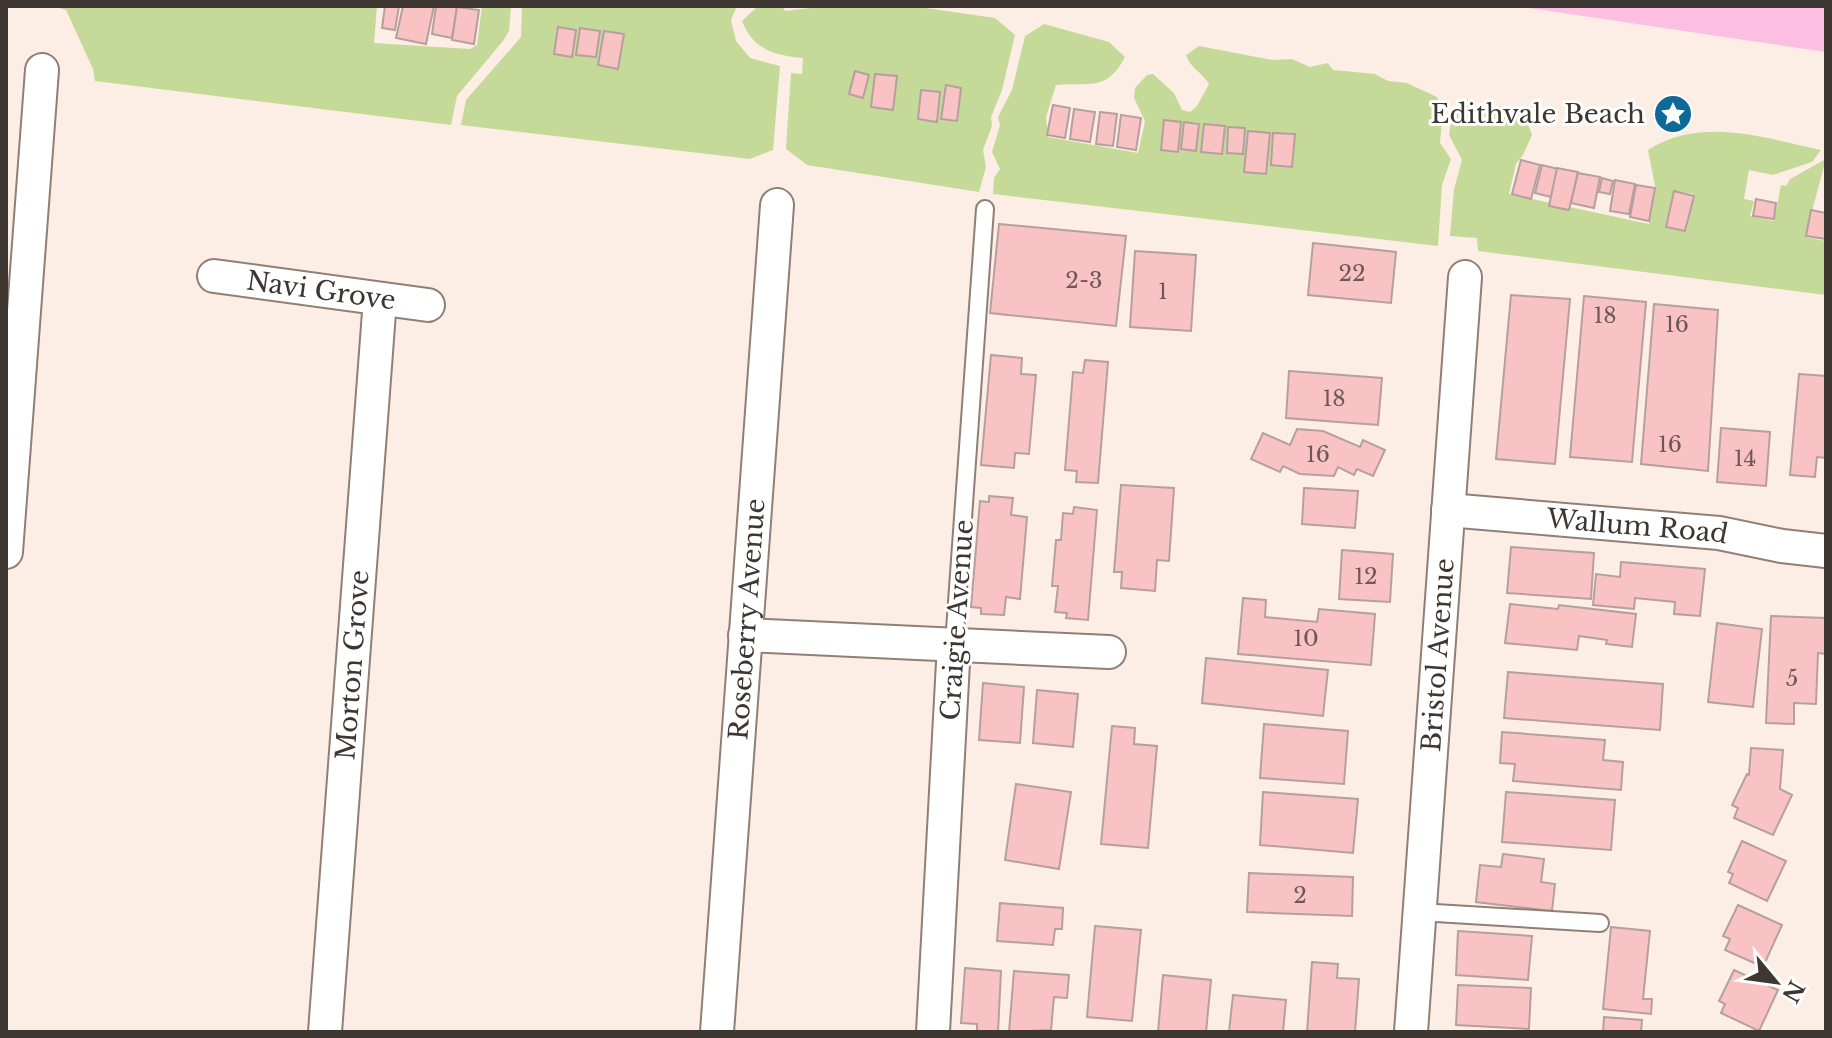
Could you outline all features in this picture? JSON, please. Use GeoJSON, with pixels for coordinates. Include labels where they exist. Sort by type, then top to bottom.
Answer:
{"type":"FeatureCollection","features":[{"type":"Feature","properties":{"kind":"street"},"geometry":{"type":"LineString","coordinates":[[6,552],[15,309],[42,70]]}},
{"type":"Feature","properties":{"kind":"street","name":"Roseberry Avenue"},"geometry":{"type":"LineString","coordinates":[[717,1032],[777,205]]}},
{"type":"Feature","properties":{"kind":"street","name":"Navi Grove"},"geometry":{"type":"LineString","coordinates":[[214,276],[428,305]]}},
{"type":"Feature","properties":{"kind":"street","name":"Bristol Avenue"},"geometry":{"type":"LineString","coordinates":[[1411,1032],[1465,277]]}},
{"type":"Feature","properties":{"kind":"street","name":"Morton Grove"},"geometry":{"type":"LineString","coordinates":[[325,1032],[380,299]]}},
{"type":"Feature","properties":{"kind":"street","name":"Wallum Road"},"geometry":{"type":"LineString","coordinates":[[1448,510],[1719,533],[1826,551]]}},
{"type":"Feature","properties":{"kind":"street"},"geometry":{"type":"LineString","coordinates":[[745,635],[1109,652]]}},
{"type":"Feature","properties":{"kind":"street","name":"Craigie Avenue"},"geometry":{"type":"LineString","coordinates":[[933,1032],[954,644]]}},
{"type":"Feature","properties":{"kind":"lane","name":"Craigie Avenue"},"geometry":{"type":"LineString","coordinates":[[954,644],[985,209]]}},
{"type":"Feature","properties":{"kind":"lane"},"geometry":{"type":"LineString","coordinates":[[1419,912],[1600,923]]}},
{"type":"Feature","properties":{"kind":"green space"},"geometry":{"type":"Polygon","coordinates":[[[53,6],[377,6],[374,43],[470,49],[477,45],[482,6],[511,6],[509,31],[457,96],[451,125],[95,81],[93,69],[66,10],[53,6]]]}},
{"type":"Feature","properties":{"kind":"green space"},"geometry":{"type":"Polygon","coordinates":[[[522,6],[737,6],[731,20],[736,41],[750,58],[780,66],[773,150],[750,159],[461,125],[466,100],[521,37],[522,6]]]}},
{"type":"Feature","properties":{"kind":"green space"},"geometry":{"type":"Polygon","coordinates":[[[758,6],[782,6],[785,11],[827,6],[912,6],[995,18],[1015,35],[983,150],[986,167],[979,192],[807,165],[786,149],[791,73],[802,74],[803,58],[774,53],[752,39],[742,21],[758,6]]]}},
{"type":"Feature","properties":{"kind":"green space"},"geometry":{"type":"Polygon","coordinates":[[[1044,24],[1109,42],[1125,57],[1111,76],[1104,80],[1056,85],[1046,117],[1048,137],[1138,153],[1145,121],[1134,98],[1135,88],[1147,75],[1153,74],[1174,93],[1182,110],[1190,112],[1197,106],[1209,84],[1186,55],[1199,46],[1272,60],[1292,59],[1310,67],[1328,63],[1333,70],[1375,74],[1388,81],[1407,83],[1437,97],[1443,109],[1440,143],[1451,159],[1442,185],[1438,246],[993,194],[994,178],[1000,169],[992,152],[1000,125],[998,117],[1012,90],[1025,36],[1044,24]]]}},
{"type":"Feature","properties":{"kind":"green space"},"geometry":{"type":"Polygon","coordinates":[[[1467,99],[1478,108],[1501,106],[1525,115],[1532,135],[1516,164],[1509,194],[1649,224],[1655,186],[1648,150],[1668,140],[1690,134],[1733,133],[1821,150],[1812,162],[1773,175],[1749,170],[1744,199],[1754,201],[1750,216],[1774,221],[1781,185],[1786,186],[1790,179],[1826,159],[1805,237],[1826,241],[1826,295],[1478,251],[1477,238],[1450,236],[1454,189],[1462,160],[1449,135],[1453,109],[1467,99]],[[1674,191],[1665,227],[1686,232],[1694,194],[1674,191]]]}},
{"type":"Feature","properties":{"kind":"shaded area"},"geometry":{"type":"Polygon","coordinates":[[[1515,6],[1826,6],[1826,52],[1515,6]]]}},
{"type":"Feature","properties":{"kind":"building"},"geometry":{"type":"Polygon","coordinates":[[[385,6],[399,6],[395,30],[382,28],[385,6]]]}},
{"type":"Feature","properties":{"kind":"building"},"geometry":{"type":"Polygon","coordinates":[[[403,6],[434,6],[426,44],[396,38],[403,6]]]}},
{"type":"Feature","properties":{"kind":"building"},"geometry":{"type":"Polygon","coordinates":[[[436,6],[457,7],[452,38],[432,34],[436,6]]]}},
{"type":"Feature","properties":{"kind":"building"},"geometry":{"type":"Polygon","coordinates":[[[457,7],[479,10],[474,44],[452,40],[457,7]]]}},
{"type":"Feature","properties":{"kind":"building"},"geometry":{"type":"Polygon","coordinates":[[[558,27],[576,30],[572,57],[554,54],[558,27]]]}},
{"type":"Feature","properties":{"kind":"building"},"geometry":{"type":"Polygon","coordinates":[[[580,28],[600,31],[596,57],[576,55],[580,28]]]}},
{"type":"Feature","properties":{"kind":"building"},"geometry":{"type":"Polygon","coordinates":[[[604,31],[624,34],[618,69],[598,65],[604,31]]]}},
{"type":"Feature","properties":{"kind":"building"},"geometry":{"type":"Polygon","coordinates":[[[855,71],[869,75],[863,98],[849,94],[855,71]]]}},
{"type":"Feature","properties":{"kind":"building"},"geometry":{"type":"Polygon","coordinates":[[[875,74],[897,76],[893,110],[871,107],[875,74]]]}},
{"type":"Feature","properties":{"kind":"building"},"geometry":{"type":"Polygon","coordinates":[[[946,85],[961,88],[957,121],[941,119],[946,85]]]}},
{"type":"Feature","properties":{"kind":"building"},"geometry":{"type":"Polygon","coordinates":[[[921,90],[940,92],[937,122],[918,119],[921,90]]]}},
{"type":"Feature","properties":{"kind":"building"},"geometry":{"type":"Polygon","coordinates":[[[1053,105],[1070,108],[1065,138],[1047,135],[1053,105]]]}},
{"type":"Feature","properties":{"kind":"building"},"geometry":{"type":"Polygon","coordinates":[[[1074,109],[1095,112],[1090,142],[1070,139],[1074,109]]]}},
{"type":"Feature","properties":{"kind":"building"},"geometry":{"type":"Polygon","coordinates":[[[1100,112],[1117,114],[1113,146],[1096,144],[1100,112]]]}},
{"type":"Feature","properties":{"kind":"building"},"geometry":{"type":"Polygon","coordinates":[[[1121,115],[1141,118],[1136,150],[1117,147],[1121,115]]]}},
{"type":"Feature","properties":{"kind":"building"},"geometry":{"type":"Polygon","coordinates":[[[1164,120],[1181,122],[1178,152],[1161,150],[1164,120]]]}},
{"type":"Feature","properties":{"kind":"building"},"geometry":{"type":"Polygon","coordinates":[[[1184,122],[1199,124],[1196,151],[1181,149],[1184,122]]]}},
{"type":"Feature","properties":{"kind":"building"},"geometry":{"type":"Polygon","coordinates":[[[1204,124],[1225,126],[1222,154],[1201,152],[1204,124]]]}},
{"type":"Feature","properties":{"kind":"building"},"geometry":{"type":"Polygon","coordinates":[[[1228,127],[1245,128],[1243,154],[1227,153],[1228,127]]]}},
{"type":"Feature","properties":{"kind":"building"},"geometry":{"type":"Polygon","coordinates":[[[1248,131],[1270,133],[1266,174],[1244,172],[1248,131]]]}},
{"type":"Feature","properties":{"kind":"building"},"geometry":{"type":"Polygon","coordinates":[[[1273,133],[1295,134],[1292,167],[1271,165],[1273,133]]]}},
{"type":"Feature","properties":{"kind":"building"},"geometry":{"type":"Polygon","coordinates":[[[1521,160],[1540,165],[1531,199],[1512,194],[1521,160]]]}},
{"type":"Feature","properties":{"kind":"building"},"geometry":{"type":"Polygon","coordinates":[[[1542,165],[1558,169],[1551,197],[1535,193],[1542,165]]]}},
{"type":"Feature","properties":{"kind":"building"},"geometry":{"type":"Polygon","coordinates":[[[1557,168],[1578,172],[1569,210],[1549,206],[1557,168]]]}},
{"type":"Feature","properties":{"kind":"building"},"geometry":{"type":"Polygon","coordinates":[[[1578,173],[1600,177],[1594,208],[1571,203],[1578,173]]]}},
{"type":"Feature","properties":{"kind":"building"},"geometry":{"type":"Polygon","coordinates":[[[1602,178],[1613,181],[1610,194],[1599,192],[1602,178]]]}},
{"type":"Feature","properties":{"kind":"building"},"geometry":{"type":"Polygon","coordinates":[[[1615,180],[1635,184],[1629,214],[1610,211],[1615,180]]]}},
{"type":"Feature","properties":{"kind":"building"},"geometry":{"type":"Polygon","coordinates":[[[1636,185],[1655,188],[1649,221],[1630,217],[1636,185]]]}},
{"type":"Feature","properties":{"kind":"building"},"geometry":{"type":"Polygon","coordinates":[[[1674,191],[1694,196],[1685,231],[1666,227],[1674,191]]]}},
{"type":"Feature","properties":{"kind":"building"},"geometry":{"type":"Polygon","coordinates":[[[1756,199],[1776,203],[1774,219],[1753,216],[1756,199]]]}},
{"type":"Feature","properties":{"kind":"building"},"geometry":{"type":"Polygon","coordinates":[[[1811,210],[1826,213],[1826,239],[1806,236],[1811,210]]]}},
{"type":"Feature","properties":{"kind":"building"},"geometry":{"type":"Polygon","coordinates":[[[999,224],[1126,236],[1116,326],[990,313],[999,224]]]}},
{"type":"Feature","properties":{"kind":"building"},"geometry":{"type":"Polygon","coordinates":[[[1313,243],[1396,252],[1391,303],[1308,295],[1313,243]]]}},
{"type":"Feature","properties":{"kind":"building"},"geometry":{"type":"Polygon","coordinates":[[[1135,251],[1196,255],[1191,331],[1130,327],[1135,251]]]}},
{"type":"Feature","properties":{"kind":"building"},"geometry":{"type":"Polygon","coordinates":[[[1511,295],[1570,299],[1555,464],[1496,459],[1511,295]]]}},
{"type":"Feature","properties":{"kind":"building"},"geometry":{"type":"Polygon","coordinates":[[[1584,296],[1646,302],[1632,462],[1570,457],[1584,296]]]}},
{"type":"Feature","properties":{"kind":"building"},"geometry":{"type":"Polygon","coordinates":[[[1654,304],[1718,310],[1708,471],[1641,464],[1654,304]]]}},
{"type":"Feature","properties":{"kind":"building"},"geometry":{"type":"Polygon","coordinates":[[[991,355],[1022,358],[1021,374],[1036,375],[1029,454],[1015,453],[1014,468],[981,465],[991,355]]]}},
{"type":"Feature","properties":{"kind":"building"},"geometry":{"type":"Polygon","coordinates":[[[1085,360],[1108,362],[1098,483],[1076,482],[1077,471],[1065,470],[1073,372],[1083,373],[1085,360]]]}},
{"type":"Feature","properties":{"kind":"building"},"geometry":{"type":"Polygon","coordinates":[[[1289,371],[1382,378],[1378,425],[1286,418],[1289,371]]]}},
{"type":"Feature","properties":{"kind":"building"},"geometry":{"type":"Polygon","coordinates":[[[1799,374],[1826,376],[1826,458],[1817,457],[1815,477],[1790,475],[1799,374]]]}},
{"type":"Feature","properties":{"kind":"building"},"geometry":{"type":"Polygon","coordinates":[[[1721,428],[1770,432],[1766,486],[1717,482],[1721,428]]]}},
{"type":"Feature","properties":{"kind":"building"},"geometry":{"type":"Polygon","coordinates":[[[1297,429],[1323,431],[1360,447],[1363,440],[1385,450],[1373,476],[1357,469],[1354,475],[1338,467],[1334,476],[1300,474],[1283,466],[1280,472],[1251,459],[1263,433],[1290,445],[1297,429]]]}},
{"type":"Feature","properties":{"kind":"building"},"geometry":{"type":"Polygon","coordinates":[[[1121,485],[1174,488],[1169,561],[1157,560],[1155,591],[1121,588],[1122,572],[1114,572],[1121,485]]]}},
{"type":"Feature","properties":{"kind":"building"},"geometry":{"type":"Polygon","coordinates":[[[1304,488],[1358,491],[1355,528],[1302,524],[1304,488]]]}},
{"type":"Feature","properties":{"kind":"building"},"geometry":{"type":"Polygon","coordinates":[[[989,496],[1013,498],[1011,515],[1027,517],[1020,599],[1006,597],[1004,615],[981,614],[981,608],[971,607],[980,501],[989,502],[989,496]]]}},
{"type":"Feature","properties":{"kind":"building"},"geometry":{"type":"Polygon","coordinates":[[[1074,507],[1097,510],[1088,620],[1066,618],[1067,613],[1055,612],[1058,586],[1052,586],[1056,540],[1061,540],[1063,513],[1073,514],[1074,507]]]}},
{"type":"Feature","properties":{"kind":"building"},"geometry":{"type":"Polygon","coordinates":[[[1511,547],[1594,553],[1591,599],[1507,593],[1511,547]]]}},
{"type":"Feature","properties":{"kind":"building"},"geometry":{"type":"Polygon","coordinates":[[[1342,550],[1393,554],[1390,602],[1339,599],[1342,550]]]}},
{"type":"Feature","properties":{"kind":"building"},"geometry":{"type":"Polygon","coordinates":[[[1621,562],[1705,569],[1700,616],[1674,614],[1675,602],[1635,598],[1634,609],[1593,605],[1596,574],[1620,577],[1621,562]]]}},
{"type":"Feature","properties":{"kind":"building"},"geometry":{"type":"Polygon","coordinates":[[[1243,598],[1266,600],[1265,617],[1317,622],[1319,609],[1375,614],[1371,665],[1238,654],[1243,598]]]}},
{"type":"Feature","properties":{"kind":"building"},"geometry":{"type":"Polygon","coordinates":[[[1510,604],[1558,609],[1559,605],[1636,614],[1632,647],[1579,636],[1577,650],[1505,643],[1510,604]]]}},
{"type":"Feature","properties":{"kind":"building"},"geometry":{"type":"Polygon","coordinates":[[[1771,616],[1826,618],[1826,654],[1818,653],[1816,704],[1794,703],[1794,724],[1766,723],[1771,616]]]}},
{"type":"Feature","properties":{"kind":"building"},"geometry":{"type":"Polygon","coordinates":[[[1717,623],[1762,629],[1753,707],[1708,702],[1717,623]]]}},
{"type":"Feature","properties":{"kind":"building"},"geometry":{"type":"Polygon","coordinates":[[[1206,658],[1328,670],[1323,716],[1202,703],[1206,658]]]}},
{"type":"Feature","properties":{"kind":"building"},"geometry":{"type":"Polygon","coordinates":[[[1508,672],[1663,684],[1660,730],[1504,718],[1508,672]]]}},
{"type":"Feature","properties":{"kind":"building"},"geometry":{"type":"Polygon","coordinates":[[[983,683],[1024,687],[1020,743],[979,740],[983,683]]]}},
{"type":"Feature","properties":{"kind":"building"},"geometry":{"type":"Polygon","coordinates":[[[1037,690],[1078,694],[1073,747],[1033,743],[1037,690]]]}},
{"type":"Feature","properties":{"kind":"building"},"geometry":{"type":"Polygon","coordinates":[[[1264,724],[1348,731],[1344,784],[1260,778],[1264,724]]]}},
{"type":"Feature","properties":{"kind":"building"},"geometry":{"type":"Polygon","coordinates":[[[1112,726],[1135,728],[1134,744],[1157,746],[1148,848],[1101,844],[1112,726]]]}},
{"type":"Feature","properties":{"kind":"building"},"geometry":{"type":"Polygon","coordinates":[[[1502,732],[1605,740],[1603,760],[1623,762],[1621,790],[1513,781],[1515,764],[1500,763],[1502,732]]]}},
{"type":"Feature","properties":{"kind":"building"},"geometry":{"type":"Polygon","coordinates":[[[1751,748],[1783,750],[1780,789],[1792,795],[1773,835],[1734,818],[1738,808],[1732,805],[1749,775],[1751,748]]]}},
{"type":"Feature","properties":{"kind":"building"},"geometry":{"type":"Polygon","coordinates":[[[1016,784],[1071,792],[1059,869],[1005,860],[1016,784]]]}},
{"type":"Feature","properties":{"kind":"building"},"geometry":{"type":"Polygon","coordinates":[[[1263,792],[1358,799],[1353,853],[1260,845],[1263,792]]]}},
{"type":"Feature","properties":{"kind":"building"},"geometry":{"type":"Polygon","coordinates":[[[1506,792],[1615,800],[1611,850],[1502,842],[1506,792]]]}},
{"type":"Feature","properties":{"kind":"building"},"geometry":{"type":"Polygon","coordinates":[[[1742,841],[1786,861],[1767,901],[1729,883],[1733,874],[1728,872],[1742,841]]]}},
{"type":"Feature","properties":{"kind":"building"},"geometry":{"type":"Polygon","coordinates":[[[1503,854],[1544,859],[1541,882],[1555,884],[1552,911],[1476,902],[1480,865],[1501,867],[1503,854]]]}},
{"type":"Feature","properties":{"kind":"building"},"geometry":{"type":"Polygon","coordinates":[[[1249,873],[1353,877],[1352,916],[1247,912],[1249,873]]]}},
{"type":"Feature","properties":{"kind":"building"},"geometry":{"type":"Polygon","coordinates":[[[1000,903],[1063,908],[1062,929],[1055,929],[1053,945],[997,941],[1000,903]]]}},
{"type":"Feature","properties":{"kind":"building"},"geometry":{"type":"Polygon","coordinates":[[[1738,905],[1782,925],[1763,967],[1725,950],[1730,939],[1723,936],[1738,905]]]}},
{"type":"Feature","properties":{"kind":"building"},"geometry":{"type":"Polygon","coordinates":[[[1095,926],[1141,930],[1132,1021],[1087,1017],[1095,926]]]}},
{"type":"Feature","properties":{"kind":"building"},"geometry":{"type":"Polygon","coordinates":[[[1611,927],[1650,931],[1643,999],[1652,999],[1651,1014],[1603,1009],[1611,927]]]}},
{"type":"Feature","properties":{"kind":"building"},"geometry":{"type":"Polygon","coordinates":[[[1458,931],[1532,936],[1528,980],[1456,975],[1458,931]]]}},
{"type":"Feature","properties":{"kind":"building"},"geometry":{"type":"Polygon","coordinates":[[[1312,962],[1338,964],[1337,978],[1359,979],[1355,1032],[1307,1032],[1312,962]]]}},
{"type":"Feature","properties":{"kind":"building"},"geometry":{"type":"Polygon","coordinates":[[[965,968],[1001,971],[998,1032],[977,1032],[977,1024],[961,1023],[965,968]]]}},
{"type":"Feature","properties":{"kind":"building"},"geometry":{"type":"Polygon","coordinates":[[[1734,970],[1778,990],[1759,1031],[1721,1013],[1725,1004],[1719,1001],[1734,970]]]}},
{"type":"Feature","properties":{"kind":"building"},"geometry":{"type":"Polygon","coordinates":[[[1014,971],[1069,975],[1067,998],[1054,997],[1051,1030],[1009,1032],[1014,971]]]}},
{"type":"Feature","properties":{"kind":"building"},"geometry":{"type":"Polygon","coordinates":[[[1163,975],[1211,980],[1206,1032],[1158,1032],[1163,975]]]}},
{"type":"Feature","properties":{"kind":"building"},"geometry":{"type":"Polygon","coordinates":[[[1458,985],[1531,988],[1529,1029],[1456,1025],[1458,985]]]}},
{"type":"Feature","properties":{"kind":"building"},"geometry":{"type":"Polygon","coordinates":[[[1233,995],[1286,1000],[1283,1032],[1229,1032],[1233,995]]]}},
{"type":"Feature","properties":{"kind":"building"},"geometry":{"type":"Polygon","coordinates":[[[1604,1017],[1642,1020],[1641,1032],[1603,1032],[1604,1017]]]}},
{"type":"Feature","properties":{"kind":"place","name":"Edithvale Beach"},"geometry":{"type":"Point","coordinates":[1673,114]}}]}
